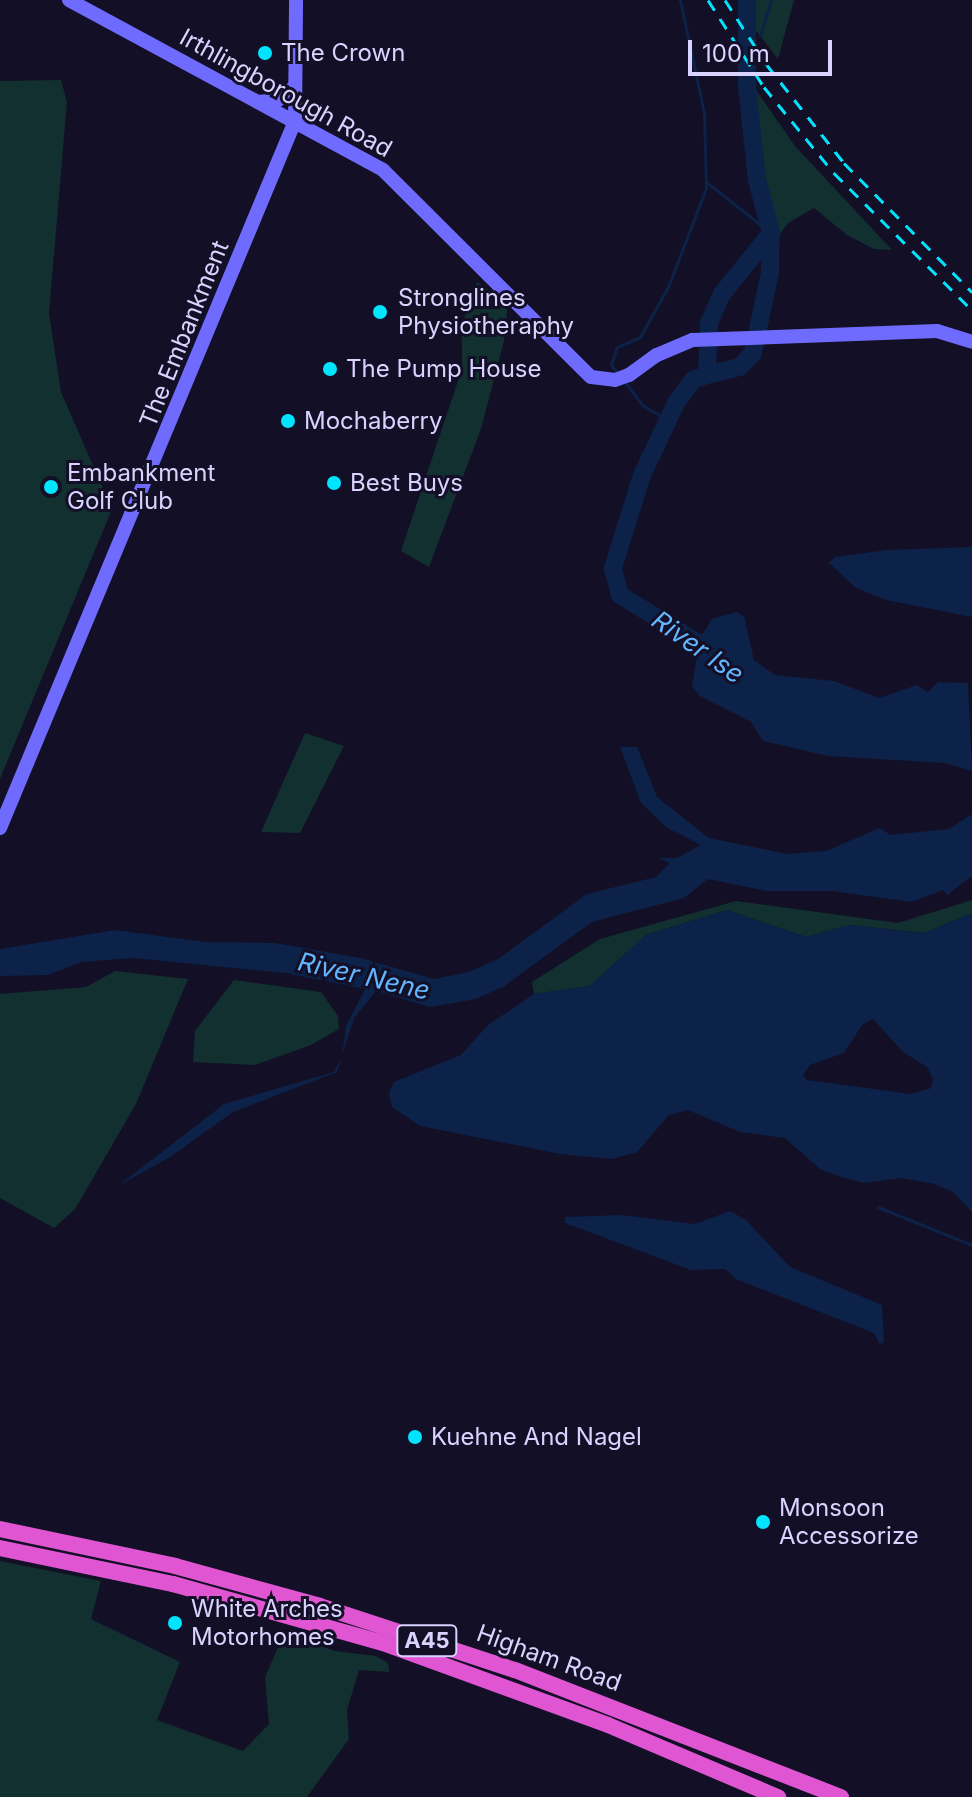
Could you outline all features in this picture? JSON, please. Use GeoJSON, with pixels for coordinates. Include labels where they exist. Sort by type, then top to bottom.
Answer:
{"type":"FeatureCollection","features":[{"type":"Feature","properties":{"kind":"highway","name":"Higham Road"},"geometry":{"type":"LineString","coordinates":[[0,1529],[175,1566],[320,1606],[515,1670],[841,1797]]}},
{"type":"Feature","properties":{"kind":"highway","name":"Higham Road"},"geometry":{"type":"LineString","coordinates":[[0,1548],[173,1584],[383,1643],[608,1725],[778,1797]]}},
{"type":"Feature","properties":{"kind":"main road","name":"Irthlingborough Road"},"geometry":{"type":"LineString","coordinates":[[69,0],[383,170],[591,377],[615,380],[629,375],[657,355],[693,340],[787,340],[937,331],[972,342]]}},
{"type":"Feature","properties":{"kind":"main road"},"geometry":{"type":"LineString","coordinates":[[295,121],[296,0]]}},
{"type":"Feature","properties":{"kind":"main road"},"geometry":{"type":"LineString","coordinates":[[253,102],[278,100],[295,86]]}},
{"type":"Feature","properties":{"kind":"main road","name":"The Embankment"},"geometry":{"type":"LineString","coordinates":[[0,828],[295,121]]}},
{"type":"Feature","properties":{"kind":"green space"},"geometry":{"type":"Polygon","coordinates":[[[747,0],[794,0],[778,59],[755,29],[747,0]]]}},
{"type":"Feature","properties":{"kind":"green space"},"geometry":{"type":"Polygon","coordinates":[[[740,67],[795,146],[892,250],[874,249],[847,235],[814,208],[788,223],[772,245],[767,240],[749,173],[755,152],[747,147],[740,67]]]}},
{"type":"Feature","properties":{"kind":"green space"},"geometry":{"type":"Polygon","coordinates":[[[61,80],[67,102],[49,313],[61,392],[112,509],[0,779],[0,81],[61,80]]]}},
{"type":"Feature","properties":{"kind":"green space"},"geometry":{"type":"Polygon","coordinates":[[[477,282],[508,303],[504,341],[481,429],[429,567],[401,551],[462,369],[462,325],[477,282]]]}},
{"type":"Feature","properties":{"kind":"green space"},"geometry":{"type":"Polygon","coordinates":[[[305,733],[344,746],[300,833],[261,832],[305,733]]]}},
{"type":"Feature","properties":{"kind":"green space"},"geometry":{"type":"Polygon","coordinates":[[[972,900],[972,913],[925,933],[850,925],[806,937],[727,910],[646,935],[590,986],[534,994],[532,982],[600,939],[736,901],[898,923],[972,900]]]}},
{"type":"Feature","properties":{"kind":"green space"},"geometry":{"type":"Polygon","coordinates":[[[115,971],[188,979],[136,1104],[75,1209],[54,1228],[0,1198],[0,994],[86,987],[115,971]]]}},
{"type":"Feature","properties":{"kind":"green space"},"geometry":{"type":"Polygon","coordinates":[[[234,980],[321,992],[338,1016],[339,1029],[311,1045],[255,1065],[193,1062],[195,1031],[234,980]]]}},
{"type":"Feature","properties":{"kind":"green space"},"geometry":{"type":"Polygon","coordinates":[[[0,1561],[101,1581],[91,1619],[180,1662],[157,1720],[243,1751],[269,1724],[265,1677],[284,1634],[335,1651],[376,1656],[388,1663],[389,1672],[359,1670],[347,1710],[349,1739],[307,1797],[0,1797],[0,1561]]]}},
{"type":"Feature","properties":{"kind":"water"},"geometry":{"type":"Polygon","coordinates":[[[972,547],[972,617],[886,600],[856,588],[829,563],[835,557],[887,550],[972,547]]]}},
{"type":"Feature","properties":{"kind":"water"},"geometry":{"type":"Polygon","coordinates":[[[736,612],[744,616],[754,660],[775,675],[834,681],[879,698],[917,685],[928,692],[938,682],[968,683],[972,771],[945,763],[828,756],[763,741],[751,722],[700,696],[692,686],[700,638],[712,619],[736,612]]]}},
{"type":"Feature","properties":{"kind":"water","name":"River Nene"},"geometry":{"type":"Polygon","coordinates":[[[620,747],[637,747],[657,797],[709,838],[787,854],[826,851],[880,828],[890,835],[949,829],[972,814],[972,876],[947,895],[943,890],[912,902],[832,891],[767,891],[708,879],[684,898],[592,922],[503,987],[476,999],[430,1007],[376,991],[354,1018],[337,1072],[233,1112],[170,1157],[118,1186],[224,1104],[334,1072],[342,1056],[346,1026],[365,989],[285,973],[133,958],[81,962],[48,975],[0,976],[0,949],[115,930],[206,942],[275,943],[361,958],[434,979],[469,972],[498,959],[587,894],[656,877],[670,863],[658,858],[677,858],[701,845],[666,827],[641,803],[620,747]]]}},
{"type":"Feature","properties":{"kind":"water"},"geometry":{"type":"Polygon","coordinates":[[[727,910],[806,937],[849,925],[925,933],[972,913],[972,1212],[953,1192],[935,1184],[901,1178],[864,1183],[838,1176],[820,1169],[785,1138],[740,1132],[688,1110],[669,1115],[637,1152],[612,1159],[560,1154],[420,1126],[392,1107],[389,1093],[394,1082],[461,1055],[488,1025],[534,994],[590,986],[646,935],[727,910]],[[873,1019],[862,1025],[844,1053],[810,1065],[803,1075],[807,1080],[911,1094],[931,1088],[933,1079],[927,1067],[903,1052],[873,1019]]]}},
{"type":"Feature","properties":{"kind":"water"},"geometry":{"type":"Polygon","coordinates":[[[730,1211],[746,1220],[790,1267],[882,1305],[884,1341],[880,1345],[874,1333],[736,1279],[725,1269],[691,1270],[565,1223],[565,1217],[622,1215],[695,1224],[730,1211]]]}},
{"type":"Feature","properties":{"kind":"waterway"},"geometry":{"type":"LineString","coordinates":[[616,371],[611,365],[617,347],[640,337],[668,287],[706,188],[704,113],[680,0]]}},
{"type":"Feature","properties":{"kind":"waterway","name":"River Ise"},"geometry":{"type":"LineString","coordinates":[[713,660],[698,643],[620,595],[613,568],[642,475],[676,403],[693,380],[707,375],[709,323],[722,294],[771,233],[757,180],[747,86],[747,0]]}},
{"type":"Feature","properties":{"kind":"waterway"},"geometry":{"type":"LineString","coordinates":[[760,36],[771,0]]}},
{"type":"Feature","properties":{"kind":"waterway"},"geometry":{"type":"LineString","coordinates":[[706,182],[771,233]]}},
{"type":"Feature","properties":{"kind":"waterway","name":"River Ise"},"geometry":{"type":"LineString","coordinates":[[707,375],[740,367],[753,353],[770,272],[771,233]]}},
{"type":"Feature","properties":{"kind":"waterway"},"geometry":{"type":"LineString","coordinates":[[626,383],[642,405],[668,420]]}},
{"type":"Feature","properties":{"kind":"waterway"},"geometry":{"type":"LineString","coordinates":[[878,1207],[972,1245]]}},
{"type":"Feature","properties":{"kind":"railway"},"geometry":{"type":"LineString","coordinates":[[708,0],[764,87],[834,173],[972,310]]}},
{"type":"Feature","properties":{"kind":"railway"},"geometry":{"type":"LineString","coordinates":[[725,0],[767,65],[844,163],[972,292]]}},
{"type":"Feature","properties":{"kind":"place","name":"The Crown"},"geometry":{"type":"Point","coordinates":[265,53]}},
{"type":"Feature","properties":{"kind":"place","name":"Stronglines Physiotheraphy"},"geometry":{"type":"Point","coordinates":[380,312]}},
{"type":"Feature","properties":{"kind":"place","name":"The Pump House"},"geometry":{"type":"Point","coordinates":[330,369]}},
{"type":"Feature","properties":{"kind":"place","name":"Mochaberry"},"geometry":{"type":"Point","coordinates":[288,421]}},
{"type":"Feature","properties":{"kind":"place","name":"Best Buys"},"geometry":{"type":"Point","coordinates":[334,483]}},
{"type":"Feature","properties":{"kind":"place","name":"Embankment Golf Club"},"geometry":{"type":"Point","coordinates":[51,487]}},
{"type":"Feature","properties":{"kind":"place","name":"Kuehne And Nagel"},"geometry":{"type":"Point","coordinates":[415,1437]}},
{"type":"Feature","properties":{"kind":"place","name":"Monsoon Accessorize"},"geometry":{"type":"Point","coordinates":[763,1522]}},
{"type":"Feature","properties":{"kind":"place","name":"White Arches Motorhomes"},"geometry":{"type":"Point","coordinates":[175,1623]}}]}
